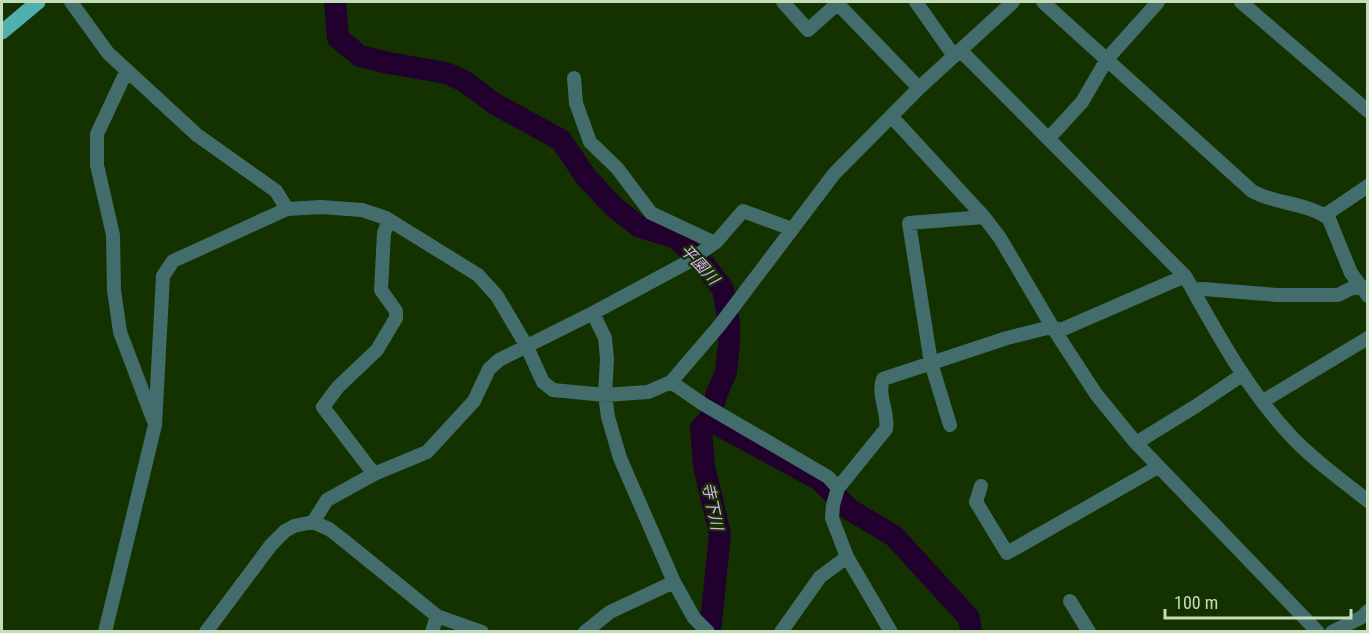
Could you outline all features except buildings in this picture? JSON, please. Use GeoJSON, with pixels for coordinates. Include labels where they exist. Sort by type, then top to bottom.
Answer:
{"type":"FeatureCollection","features":[{"type":"Feature","properties":{"kind":"main road"},"geometry":{"type":"LineString","coordinates":[[2,32],[38,2]]}},
{"type":"Feature","properties":{"kind":"street"},"geometry":{"type":"LineString","coordinates":[[71,2],[108,53],[198,135],[276,191],[287,209]]}},
{"type":"Feature","properties":{"kind":"street"},"geometry":{"type":"LineString","coordinates":[[783,2],[808,30],[836,3],[919,88]]}},
{"type":"Feature","properties":{"kind":"street"},"geometry":{"type":"LineString","coordinates":[[916,2],[957,53],[1049,138],[1185,276],[1242,375],[1293,438],[1368,501]]}},
{"type":"Feature","properties":{"kind":"street"},"geometry":{"type":"LineString","coordinates":[[105,632],[155,425],[163,276],[173,261],[287,209],[321,207],[362,210],[389,220],[478,275],[497,296],[526,345],[543,382],[553,390],[604,395],[648,392],[671,382],[719,326],[834,174],[919,88],[1013,2]]}},
{"type":"Feature","properties":{"kind":"street"},"geometry":{"type":"LineString","coordinates":[[1043,2],[1252,191],[1263,198],[1325,215],[1329,219],[1351,273],[1365,290]]}},
{"type":"Feature","properties":{"kind":"street"},"geometry":{"type":"LineString","coordinates":[[1049,138],[1082,102],[1107,58],[1158,2]]}},
{"type":"Feature","properties":{"kind":"street"},"geometry":{"type":"LineString","coordinates":[[1241,2],[1368,111]]}},
{"type":"Feature","properties":{"kind":"street"},"geometry":{"type":"LineString","coordinates":[[127,70],[97,134],[97,165],[113,235],[114,290],[120,332],[155,425]]}},
{"type":"Feature","properties":{"kind":"street"},"geometry":{"type":"LineString","coordinates":[[574,78],[576,102],[590,142],[616,168],[651,213],[710,247]]}},
{"type":"Feature","properties":{"kind":"street"},"geometry":{"type":"LineString","coordinates":[[891,116],[984,217],[1000,238],[1053,328],[1096,394],[1136,443],[1318,632]]}},
{"type":"Feature","properties":{"kind":"street"},"geometry":{"type":"LineString","coordinates":[[1325,215],[1368,186]]}},
{"type":"Feature","properties":{"kind":"street"},"geometry":{"type":"LineString","coordinates":[[313,522],[327,500],[374,474],[427,452],[474,401],[489,369],[499,360],[688,262],[710,247],[743,211],[792,229]]}},
{"type":"Feature","properties":{"kind":"street"},"geometry":{"type":"LineString","coordinates":[[950,425],[931,363],[909,223],[984,217]]}},
{"type":"Feature","properties":{"kind":"street"},"geometry":{"type":"LineString","coordinates":[[374,474],[323,407],[338,387],[377,350],[396,318],[396,311],[381,290],[384,233],[389,220]]}},
{"type":"Feature","properties":{"kind":"street"},"geometry":{"type":"LineString","coordinates":[[891,632],[847,557],[833,523],[833,505],[838,488],[886,429],[887,421],[880,388],[884,379],[1007,338],[1047,328],[1063,328],[1185,276]]}},
{"type":"Feature","properties":{"kind":"street"},"geometry":{"type":"LineString","coordinates":[[1193,290],[1277,295],[1338,295],[1352,288],[1365,290]]}},
{"type":"Feature","properties":{"kind":"street"},"geometry":{"type":"LineString","coordinates":[[592,313],[605,338],[607,359],[604,395],[620,458],[674,582],[705,629]]}},
{"type":"Feature","properties":{"kind":"street"},"geometry":{"type":"LineString","coordinates":[[1263,401],[1368,338]]}},
{"type":"Feature","properties":{"kind":"street"},"geometry":{"type":"LineString","coordinates":[[1136,443],[1242,375]]}},
{"type":"Feature","properties":{"kind":"street"},"geometry":{"type":"LineString","coordinates":[[671,382],[703,404],[828,477],[838,488]]}},
{"type":"Feature","properties":{"kind":"street"},"geometry":{"type":"LineString","coordinates":[[981,486],[976,502],[1007,553],[1158,467]]}},
{"type":"Feature","properties":{"kind":"street"},"geometry":{"type":"LineString","coordinates":[[206,632],[271,545],[285,531],[294,526],[313,522],[329,529],[437,616],[482,632]]}},
{"type":"Feature","properties":{"kind":"street"},"geometry":{"type":"LineString","coordinates":[[781,632],[820,578],[847,557]]}},
{"type":"Feature","properties":{"kind":"street"},"geometry":{"type":"LineString","coordinates":[[585,632],[610,612],[674,582]]}},
{"type":"Feature","properties":{"kind":"street"},"geometry":{"type":"LineString","coordinates":[[1070,601],[1089,632]]}},
{"type":"Feature","properties":{"kind":"street"},"geometry":{"type":"LineString","coordinates":[[1332,632],[1368,611]]}},
{"type":"Feature","properties":{"kind":"street"},"geometry":{"type":"LineString","coordinates":[[432,632],[437,616]]}},
{"type":"Feature","properties":{"kind":"waterway","name":"平園川"},"geometry":{"type":"LineString","coordinates":[[335,2],[338,38],[360,56],[446,73],[464,81],[495,104],[561,140],[586,177],[614,207],[638,226],[676,238],[704,264],[723,289],[729,323],[726,372],[709,420]]}},
{"type":"Feature","properties":{"kind":"waterway","name":"平園川"},"geometry":{"type":"LineString","coordinates":[[709,420],[820,480],[849,509],[894,536],[969,618],[971,632]]}},
{"type":"Feature","properties":{"kind":"waterway","name":"寺下川"},"geometry":{"type":"LineString","coordinates":[[709,420],[701,428],[704,466],[720,534],[710,632]]}}]}
